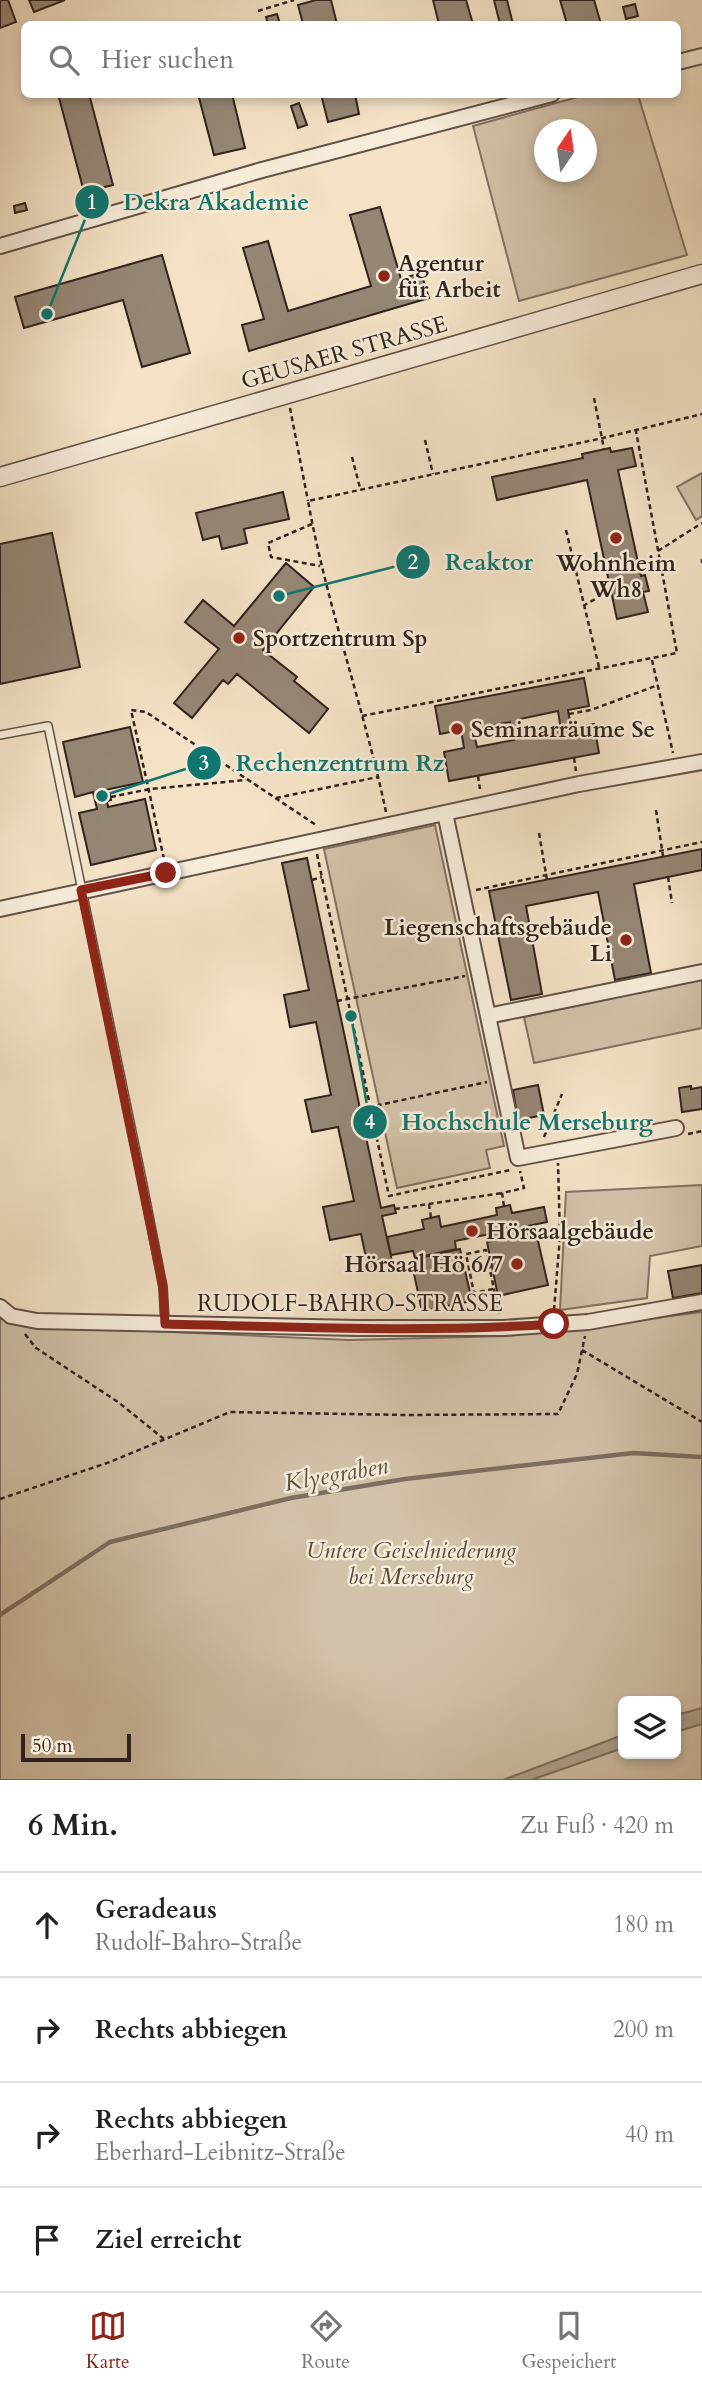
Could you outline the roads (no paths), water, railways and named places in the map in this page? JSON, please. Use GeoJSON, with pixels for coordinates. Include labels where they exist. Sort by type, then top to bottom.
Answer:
{"type":"FeatureCollection","features":[{"type":"Feature","properties":{"kind":"street"},"geometry":{"type":"LineString","coordinates":[[681,61],[702,55]]}},
{"type":"Feature","properties":{"kind":"street"},"geometry":{"type":"LineString","coordinates":[[0,246],[262,170],[537,98]]}},
{"type":"Feature","properties":{"kind":"street","name":"GEUSAER STRASSE"},"geometry":{"type":"LineString","coordinates":[[0,477],[702,274]]}},
{"type":"Feature","properties":{"kind":"street"},"geometry":{"type":"LineString","coordinates":[[0,909],[319,839],[702,762]]}},
{"type":"Feature","properties":{"kind":"street"},"geometry":{"type":"LineString","coordinates":[[445,813],[518,1158],[676,1128]]}},
{"type":"Feature","properties":{"kind":"street"},"geometry":{"type":"LineString","coordinates":[[488,1016],[702,972]]}},
{"type":"Feature","properties":{"kind":"street","name":"RUDOLF-BAHRO-STRASSE"},"geometry":{"type":"LineString","coordinates":[[5,1312],[37,1321],[357,1328],[503,1328],[588,1322],[702,1302]]}},
{"type":"Feature","properties":{"kind":"lane"},"geometry":{"type":"LineString","coordinates":[[0,735],[48,726],[163,1287],[165,1324]]}},
{"type":"Feature","properties":{"kind":"waterway","name":"Klyegraben"},"geometry":{"type":"LineString","coordinates":[[0,1615],[110,1542],[291,1498],[405,1479],[633,1453],[702,1457]]}},
{"type":"Feature","properties":{"kind":"place","name":"Agentur für Arbeit"},"geometry":{"type":"Point","coordinates":[384,276]}},
{"type":"Feature","properties":{"kind":"place","name":"Dekra Akademie"},"geometry":{"type":"Point","coordinates":[47,314]}},
{"type":"Feature","properties":{"kind":"place","name":"Wohnheim Wh8"},"geometry":{"type":"Point","coordinates":[616,538]}},
{"type":"Feature","properties":{"kind":"place","name":"Reaktor"},"geometry":{"type":"Point","coordinates":[279,596]}},
{"type":"Feature","properties":{"kind":"place","name":"Sportzentrum Sp"},"geometry":{"type":"Point","coordinates":[239,638]}},
{"type":"Feature","properties":{"kind":"place","name":"Seminarräume Se"},"geometry":{"type":"Point","coordinates":[457,729]}},
{"type":"Feature","properties":{"kind":"place","name":"Rechenzentrum Rz"},"geometry":{"type":"Point","coordinates":[102,796]}},
{"type":"Feature","properties":{"kind":"place","name":"Liegenschaftsgebäude Li"},"geometry":{"type":"Point","coordinates":[626,940]}},
{"type":"Feature","properties":{"kind":"place","name":"Hochschule Merseburg"},"geometry":{"type":"Point","coordinates":[351,1016]}},
{"type":"Feature","properties":{"kind":"place","name":"Hörsaalgebäude"},"geometry":{"type":"Point","coordinates":[472,1231]}},
{"type":"Feature","properties":{"kind":"place","name":"Hörsaal Hö 6/7"},"geometry":{"type":"Point","coordinates":[517,1264]}},
{"type":"Feature","properties":{"kind":"park label","name":"Untere Geiselniederung bei Merseburg"},"geometry":{"type":"Point","coordinates":[411,1563]}}]}
